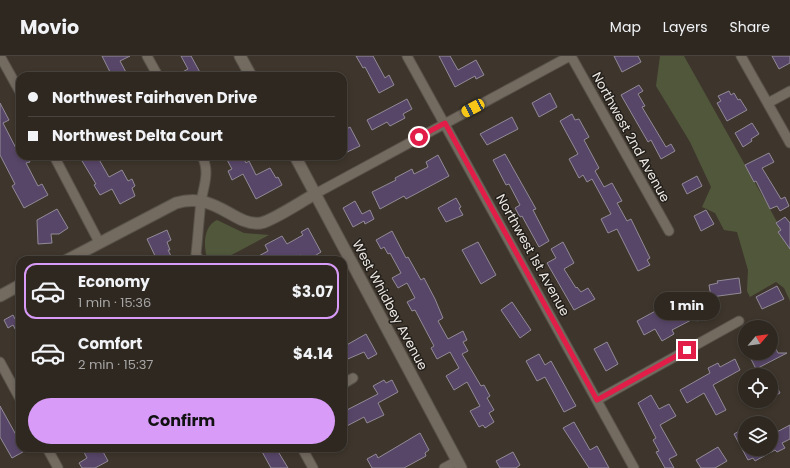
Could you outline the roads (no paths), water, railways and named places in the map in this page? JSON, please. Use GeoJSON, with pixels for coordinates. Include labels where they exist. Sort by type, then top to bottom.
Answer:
{"type":"FeatureCollection","features":[{"type":"Feature","properties":{"kind":"street"},"geometry":{"type":"LineString","coordinates":[[0,56],[16,85]]}},
{"type":"Feature","properties":{"kind":"street"},"geometry":{"type":"LineString","coordinates":[[147,56],[156,72]]}},
{"type":"Feature","properties":{"kind":"street"},"geometry":{"type":"LineString","coordinates":[[240,56],[249,72]]}},
{"type":"Feature","properties":{"kind":"street","name":"Northwest 1st Avenue"},"geometry":{"type":"LineString","coordinates":[[407,56],[634,468]]}},
{"type":"Feature","properties":{"kind":"street"},"geometry":{"type":"LineString","coordinates":[[75,256],[99,242],[176,203],[186,200],[202,201],[216,205],[244,221],[255,223],[269,219],[570,56]]}},
{"type":"Feature","properties":{"kind":"street","name":"Northwest 2nd Avenue"},"geometry":{"type":"LineString","coordinates":[[570,56],[669,231]]}},
{"type":"Feature","properties":{"kind":"street"},"geometry":{"type":"LineString","coordinates":[[741,56],[790,143]]}},
{"type":"Feature","properties":{"kind":"street"},"geometry":{"type":"LineString","coordinates":[[768,103],[790,91]]}},
{"type":"Feature","properties":{"kind":"street"},"geometry":{"type":"LineString","coordinates":[[56,160],[99,242]]}},
{"type":"Feature","properties":{"kind":"street"},"geometry":{"type":"LineString","coordinates":[[197,256],[202,201],[207,179],[206,167],[203,160]]}},
{"type":"Feature","properties":{"kind":"street","name":"West Whidbey Avenue"},"geometry":{"type":"LineString","coordinates":[[297,160],[459,464]]}},
{"type":"Feature","properties":{"kind":"street"},"geometry":{"type":"LineString","coordinates":[[0,296],[16,288]]}},
{"type":"Feature","properties":{"kind":"street"},"geometry":{"type":"LineString","coordinates":[[597,400],[738,321]]}},
{"type":"Feature","properties":{"kind":"street"},"geometry":{"type":"LineString","coordinates":[[0,362],[16,392]]}},
{"type":"Feature","properties":{"kind":"street"},"geometry":{"type":"LineString","coordinates":[[347,382],[354,378]]}},
{"type":"Feature","properties":{"kind":"street"},"geometry":{"type":"LineString","coordinates":[[49,452],[58,468]]}},
{"type":"Feature","properties":{"kind":"street"},"geometry":{"type":"LineString","coordinates":[[304,452],[313,468]]}},
{"type":"Feature","properties":{"kind":"street"},"geometry":{"type":"LineString","coordinates":[[444,468],[459,464]]}}]}
